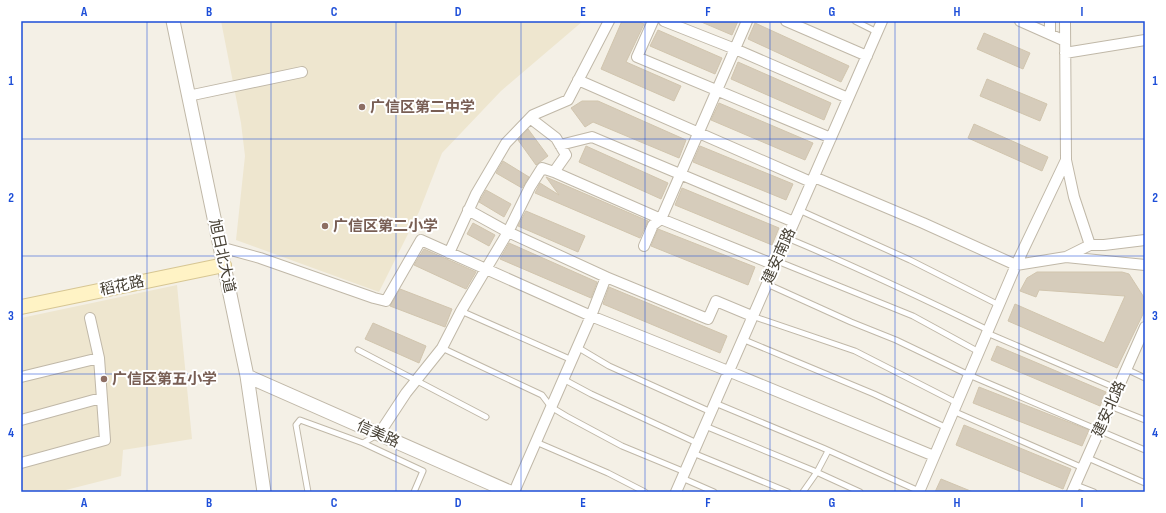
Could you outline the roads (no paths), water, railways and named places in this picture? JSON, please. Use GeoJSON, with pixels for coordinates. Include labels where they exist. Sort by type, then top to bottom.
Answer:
{"type":"FeatureCollection","features":[{"type":"Feature","properties":{"kind":"main road","name":"稻花路"},"geometry":{"type":"LineString","coordinates":[[21,307],[224,265]]}},
{"type":"Feature","properties":{"kind":"street","name":"旭日北大道"},"geometry":{"type":"LineString","coordinates":[[173,21],[246,376],[264,492]]}},
{"type":"Feature","properties":{"kind":"street"},"geometry":{"type":"LineString","coordinates":[[449,253],[476,194],[506,143],[533,115],[568,100],[609,21]]}},
{"type":"Feature","properties":{"kind":"street"},"geometry":{"type":"LineString","coordinates":[[653,21],[637,57],[831,138]]}},
{"type":"Feature","properties":{"kind":"street"},"geometry":{"type":"LineString","coordinates":[[664,21],[735,49],[848,98]]}},
{"type":"Feature","properties":{"kind":"street"},"geometry":{"type":"LineString","coordinates":[[644,246],[653,224],[661,218],[747,21]]}},
{"type":"Feature","properties":{"kind":"street"},"geometry":{"type":"LineString","coordinates":[[786,21],[867,56]]}},
{"type":"Feature","properties":{"kind":"street","name":"建安南路"},"geometry":{"type":"LineString","coordinates":[[676,492],[882,21]]}},
{"type":"Feature","properties":{"kind":"street"},"geometry":{"type":"LineString","coordinates":[[1020,21],[1065,41]]}},
{"type":"Feature","properties":{"kind":"street"},"geometry":{"type":"LineString","coordinates":[[1050,21],[1050,34]]}},
{"type":"Feature","properties":{"kind":"street"},"geometry":{"type":"LineString","coordinates":[[1065,21],[1066,160],[1074,198],[1090,245]]}},
{"type":"Feature","properties":{"kind":"street"},"geometry":{"type":"LineString","coordinates":[[1065,53],[1145,40]]}},
{"type":"Feature","properties":{"kind":"street"},"geometry":{"type":"LineString","coordinates":[[188,96],[302,72]]}},
{"type":"Feature","properties":{"kind":"street"},"geometry":{"type":"LineString","coordinates":[[578,80],[813,180],[923,223],[1016,265],[1066,257],[1145,265]]}},
{"type":"Feature","properties":{"kind":"street"},"geometry":{"type":"LineString","coordinates":[[530,118],[556,138],[566,155],[554,172]]}},
{"type":"Feature","properties":{"kind":"street"},"geometry":{"type":"LineString","coordinates":[[560,145],[592,137],[794,222]]}},
{"type":"Feature","properties":{"kind":"street"},"geometry":{"type":"LineString","coordinates":[[919,492],[1016,265],[1066,160]]}},
{"type":"Feature","properties":{"kind":"street"},"geometry":{"type":"LineString","coordinates":[[379,434],[406,392],[442,348],[487,270],[530,187],[542,168],[661,218],[776,263]]}},
{"type":"Feature","properties":{"kind":"street"},"geometry":{"type":"LineString","coordinates":[[468,210],[508,232],[606,277],[708,319],[716,301],[752,316]]}},
{"type":"Feature","properties":{"kind":"street"},"geometry":{"type":"LineString","coordinates":[[220,247],[260,258],[386,301],[421,240],[591,316],[934,456]]}},
{"type":"Feature","properties":{"kind":"street"},"geometry":{"type":"LineString","coordinates":[[1066,257],[1090,245],[1104,245],[1145,240]]}},
{"type":"Feature","properties":{"kind":"street"},"geometry":{"type":"LineString","coordinates":[[514,492],[591,316],[606,277]]}},
{"type":"Feature","properties":{"kind":"street"},"geometry":{"type":"LineString","coordinates":[[21,463],[104,440],[99,358],[90,318]]}},
{"type":"Feature","properties":{"kind":"street","name":"建安北路"},"geometry":{"type":"LineString","coordinates":[[1074,488],[1145,327]]}},
{"type":"Feature","properties":{"kind":"street"},"geometry":{"type":"LineString","coordinates":[[21,377],[99,358]]}},
{"type":"Feature","properties":{"kind":"street","name":"信美路"},"geometry":{"type":"LineString","coordinates":[[246,376],[510,492]]}},
{"type":"Feature","properties":{"kind":"street"},"geometry":{"type":"LineString","coordinates":[[21,420],[101,398]]}},
{"type":"Feature","properties":{"kind":"lane"},"geometry":{"type":"LineString","coordinates":[[855,21],[877,32]]}},
{"type":"Feature","properties":{"kind":"lane"},"geometry":{"type":"LineString","coordinates":[[799,210],[910,260],[999,305]]}},
{"type":"Feature","properties":{"kind":"lane"},"geometry":{"type":"LineString","coordinates":[[787,238],[834,257],[988,331],[1118,389]]}},
{"type":"Feature","properties":{"kind":"lane"},"geometry":{"type":"LineString","coordinates":[[776,263],[914,316],[979,352]]}},
{"type":"Feature","properties":{"kind":"lane"},"geometry":{"type":"LineString","coordinates":[[767,284],[844,319],[896,340],[969,376],[1145,450]]}},
{"type":"Feature","properties":{"kind":"lane"},"geometry":{"type":"LineString","coordinates":[[462,311],[572,360]]}},
{"type":"Feature","properties":{"kind":"lane"},"geometry":{"type":"LineString","coordinates":[[752,316],[855,351],[955,407],[1083,468]]}},
{"type":"Feature","properties":{"kind":"lane"},"geometry":{"type":"LineString","coordinates":[[742,339],[874,394],[946,428]]}},
{"type":"Feature","properties":{"kind":"lane"},"geometry":{"type":"LineString","coordinates":[[577,347],[609,366],[828,451],[919,492]]}},
{"type":"Feature","properties":{"kind":"lane"},"geometry":{"type":"LineString","coordinates":[[442,348],[542,396],[551,407],[566,416],[714,492]]}},
{"type":"Feature","properties":{"kind":"lane"},"geometry":{"type":"LineString","coordinates":[[358,350],[486,417]]}},
{"type":"Feature","properties":{"kind":"lane"},"geometry":{"type":"LineString","coordinates":[[1126,369],[1145,378]]}},
{"type":"Feature","properties":{"kind":"lane"},"geometry":{"type":"LineString","coordinates":[[563,378],[591,394],[697,443]]}},
{"type":"Feature","properties":{"kind":"lane"},"geometry":{"type":"LineString","coordinates":[[1110,406],[1145,420]]}},
{"type":"Feature","properties":{"kind":"lane"},"geometry":{"type":"LineString","coordinates":[[308,492],[296,425],[300,420],[363,443],[423,470],[414,492]]}},
{"type":"Feature","properties":{"kind":"lane"},"geometry":{"type":"LineString","coordinates":[[705,426],[817,472],[860,492]]}},
{"type":"Feature","properties":{"kind":"lane"},"geometry":{"type":"LineString","coordinates":[[363,443],[379,434]]}},
{"type":"Feature","properties":{"kind":"lane"},"geometry":{"type":"LineString","coordinates":[[536,442],[608,473],[645,492]]}},
{"type":"Feature","properties":{"kind":"lane"},"geometry":{"type":"LineString","coordinates":[[802,492],[817,472],[828,451]]}},
{"type":"Feature","properties":{"kind":"lane"},"geometry":{"type":"LineString","coordinates":[[693,453],[788,492]]}},
{"type":"Feature","properties":{"kind":"lane"},"geometry":{"type":"LineString","coordinates":[[1088,458],[1145,483]]}},
{"type":"Feature","properties":{"kind":"lane"},"geometry":{"type":"LineString","coordinates":[[1074,488],[1094,492]]}},
{"type":"Feature","properties":{"kind":"place","name":"广信区第二中学"},"geometry":{"type":"Point","coordinates":[362,107]}},
{"type":"Feature","properties":{"kind":"place","name":"广信区第二小学"},"geometry":{"type":"Point","coordinates":[325,226]}},
{"type":"Feature","properties":{"kind":"place","name":"广信区第五小学"},"geometry":{"type":"Point","coordinates":[104,379]}}]}
